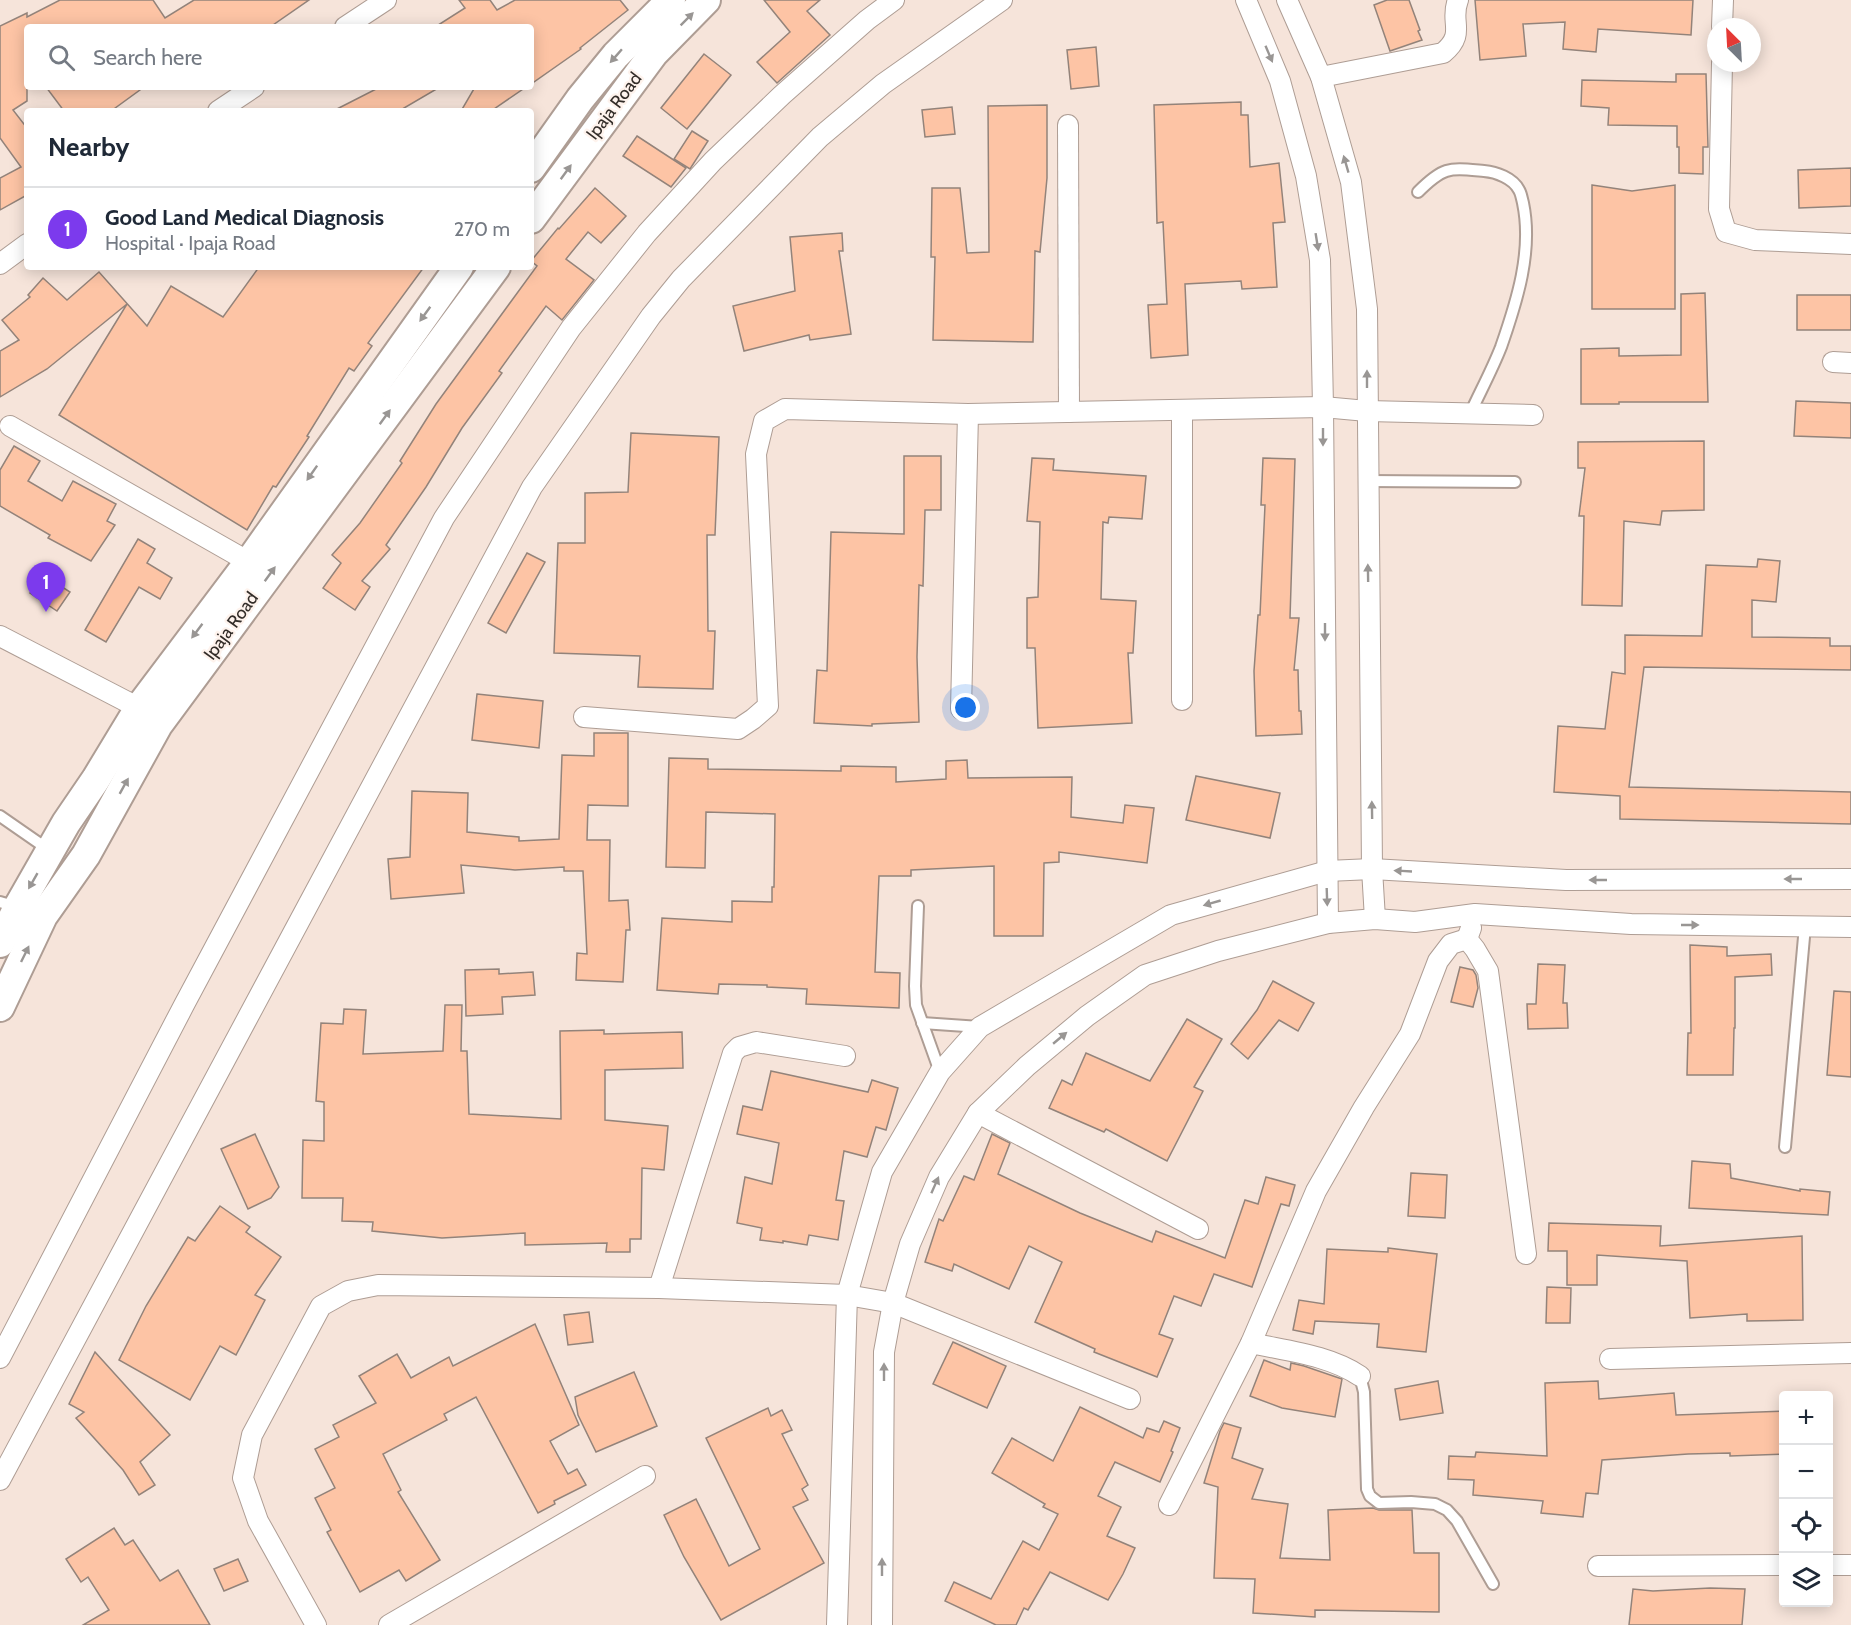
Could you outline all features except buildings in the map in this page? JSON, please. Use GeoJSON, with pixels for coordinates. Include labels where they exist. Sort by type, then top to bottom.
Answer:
{"type":"FeatureCollection","features":[{"type":"Feature","properties":{"kind":"main road","name":"Ipaja Road"},"geometry":{"type":"LineString","coordinates":[[534,164],[580,99],[616,55],[672,0]]}},
{"type":"Feature","properties":{"kind":"main road","name":"Ipaja Road"},"geometry":{"type":"LineString","coordinates":[[534,215],[654,53],[706,0]]}},
{"type":"Feature","properties":{"kind":"main road","name":"Ipaja Road"},"geometry":{"type":"LineString","coordinates":[[0,943],[9,905],[50,851],[139,708],[249,562],[457,270]]}},
{"type":"Feature","properties":{"kind":"main road","name":"Ipaja Road"},"geometry":{"type":"LineString","coordinates":[[0,1007],[43,916],[86,855],[158,725],[494,270]]}},
{"type":"Feature","properties":{"kind":"street"},"geometry":{"type":"LineString","coordinates":[[350,24],[386,0]]}},
{"type":"Feature","properties":{"kind":"street"},"geometry":{"type":"LineString","coordinates":[[0,1358],[189,995],[444,518],[571,328],[647,233],[713,161],[782,95],[867,20],[894,0]]}},
{"type":"Feature","properties":{"kind":"street"},"geometry":{"type":"LineString","coordinates":[[0,1480],[532,487],[651,316],[681,279],[820,137],[883,84],[1002,0]]}},
{"type":"Feature","properties":{"kind":"street"},"geometry":{"type":"LineString","coordinates":[[1246,0],[1280,81],[1306,176],[1320,261],[1328,923]]}},
{"type":"Feature","properties":{"kind":"street"},"geometry":{"type":"LineString","coordinates":[[1287,0],[1322,78],[1351,182],[1367,309],[1366,411],[1372,869],[1375,918]]}},
{"type":"Feature","properties":{"kind":"street"},"geometry":{"type":"LineString","coordinates":[[1322,78],[1443,53],[1452,46],[1457,33],[1455,8],[1458,0]]}},
{"type":"Feature","properties":{"kind":"street"},"geometry":{"type":"LineString","coordinates":[[1722,18],[1723,0]]}},
{"type":"Feature","properties":{"kind":"street"},"geometry":{"type":"LineString","coordinates":[[1722,72],[1719,209],[1726,232],[1755,240],[1851,244]]}},
{"type":"Feature","properties":{"kind":"street"},"geometry":{"type":"LineString","coordinates":[[222,108],[250,90]]}},
{"type":"Feature","properties":{"kind":"street"},"geometry":{"type":"LineString","coordinates":[[1068,125],[1070,411]]}},
{"type":"Feature","properties":{"kind":"street"},"geometry":{"type":"LineString","coordinates":[[0,264],[24,246]]}},
{"type":"Feature","properties":{"kind":"street"},"geometry":{"type":"LineString","coordinates":[[584,717],[738,729],[768,706],[756,454],[764,421],[785,410],[968,414],[1323,407],[1366,411],[1533,415]]}},
{"type":"Feature","properties":{"kind":"street"},"geometry":{"type":"LineString","coordinates":[[1182,411],[1182,700]]}},
{"type":"Feature","properties":{"kind":"street"},"geometry":{"type":"LineString","coordinates":[[961,709],[968,414]]}},
{"type":"Feature","properties":{"kind":"street"},"geometry":{"type":"LineString","coordinates":[[10,426],[249,562]]}},
{"type":"Feature","properties":{"kind":"street"},"geometry":{"type":"LineString","coordinates":[[0,636],[139,708]]}},
{"type":"Feature","properties":{"kind":"street"},"geometry":{"type":"LineString","coordinates":[[837,1625],[847,1295],[882,1172],[940,1072],[980,1028],[1171,915],[1327,871],[1372,869],[1566,880],[1851,879]]}},
{"type":"Feature","properties":{"kind":"street"},"geometry":{"type":"LineString","coordinates":[[1467,939],[1475,914]]}},
{"type":"Feature","properties":{"kind":"street"},"geometry":{"type":"LineString","coordinates":[[882,1625],[884,1352],[893,1303],[910,1244],[939,1177],[978,1113],[1027,1066],[1078,1023],[1145,975],[1218,951],[1328,923],[1375,918],[1415,922],[1475,914],[1631,924],[1851,927]]}},
{"type":"Feature","properties":{"kind":"street"},"geometry":{"type":"LineString","coordinates":[[1467,939],[1488,971],[1526,1254]]}},
{"type":"Feature","properties":{"kind":"street"},"geometry":{"type":"LineString","coordinates":[[1170,1505],[1251,1343],[1316,1191],[1364,1107],[1410,1034],[1438,962],[1450,944],[1467,939]]}},
{"type":"Feature","properties":{"kind":"street"},"geometry":{"type":"LineString","coordinates":[[660,1288],[733,1053],[739,1047],[756,1042],[845,1056]]}},
{"type":"Feature","properties":{"kind":"street"},"geometry":{"type":"LineString","coordinates":[[978,1113],[1198,1229]]}},
{"type":"Feature","properties":{"kind":"street"},"geometry":{"type":"LineString","coordinates":[[316,1625],[258,1521],[243,1478],[252,1435],[321,1306],[348,1290],[378,1285],[660,1288],[847,1295],[893,1303],[1130,1399]]}},
{"type":"Feature","properties":{"kind":"street"},"geometry":{"type":"LineString","coordinates":[[1251,1343],[1328,1360],[1360,1376]]}},
{"type":"Feature","properties":{"kind":"street"},"geometry":{"type":"LineString","coordinates":[[1610,1359],[1851,1353]]}},
{"type":"Feature","properties":{"kind":"street"},"geometry":{"type":"LineString","coordinates":[[389,1625],[645,1476]]}},
{"type":"Feature","properties":{"kind":"street"},"geometry":{"type":"LineString","coordinates":[[1598,1566],[1779,1565]]}},
{"type":"Feature","properties":{"kind":"street"},"geometry":{"type":"LineString","coordinates":[[1833,1565],[1851,1565]]}},
{"type":"Feature","properties":{"kind":"lane"},"geometry":{"type":"LineString","coordinates":[[1418,192],[1434,177],[1453,168],[1492,172],[1510,180],[1520,190],[1525,213],[1526,255],[1500,348],[1470,414]]}},
{"type":"Feature","properties":{"kind":"lane"},"geometry":{"type":"LineString","coordinates":[[1367,481],[1515,482]]}},
{"type":"Feature","properties":{"kind":"lane"},"geometry":{"type":"LineString","coordinates":[[0,816],[50,851]]}},
{"type":"Feature","properties":{"kind":"lane"},"geometry":{"type":"LineString","coordinates":[[918,906],[916,1005],[940,1072]]}},
{"type":"Feature","properties":{"kind":"lane"},"geometry":{"type":"LineString","coordinates":[[1785,1147],[1804,926]]}},
{"type":"Feature","properties":{"kind":"lane"},"geometry":{"type":"LineString","coordinates":[[922,1023],[980,1028]]}},
{"type":"Feature","properties":{"kind":"lane"},"geometry":{"type":"LineString","coordinates":[[1360,1376],[1364,1392],[1367,1489],[1370,1496],[1378,1503],[1435,1504],[1447,1510],[1457,1521],[1493,1584]]}},
{"type":"Feature","properties":{"kind":"place","name":"Good Land Medical Diagnosis"},"geometry":{"type":"Point","coordinates":[46,612]}}]}
